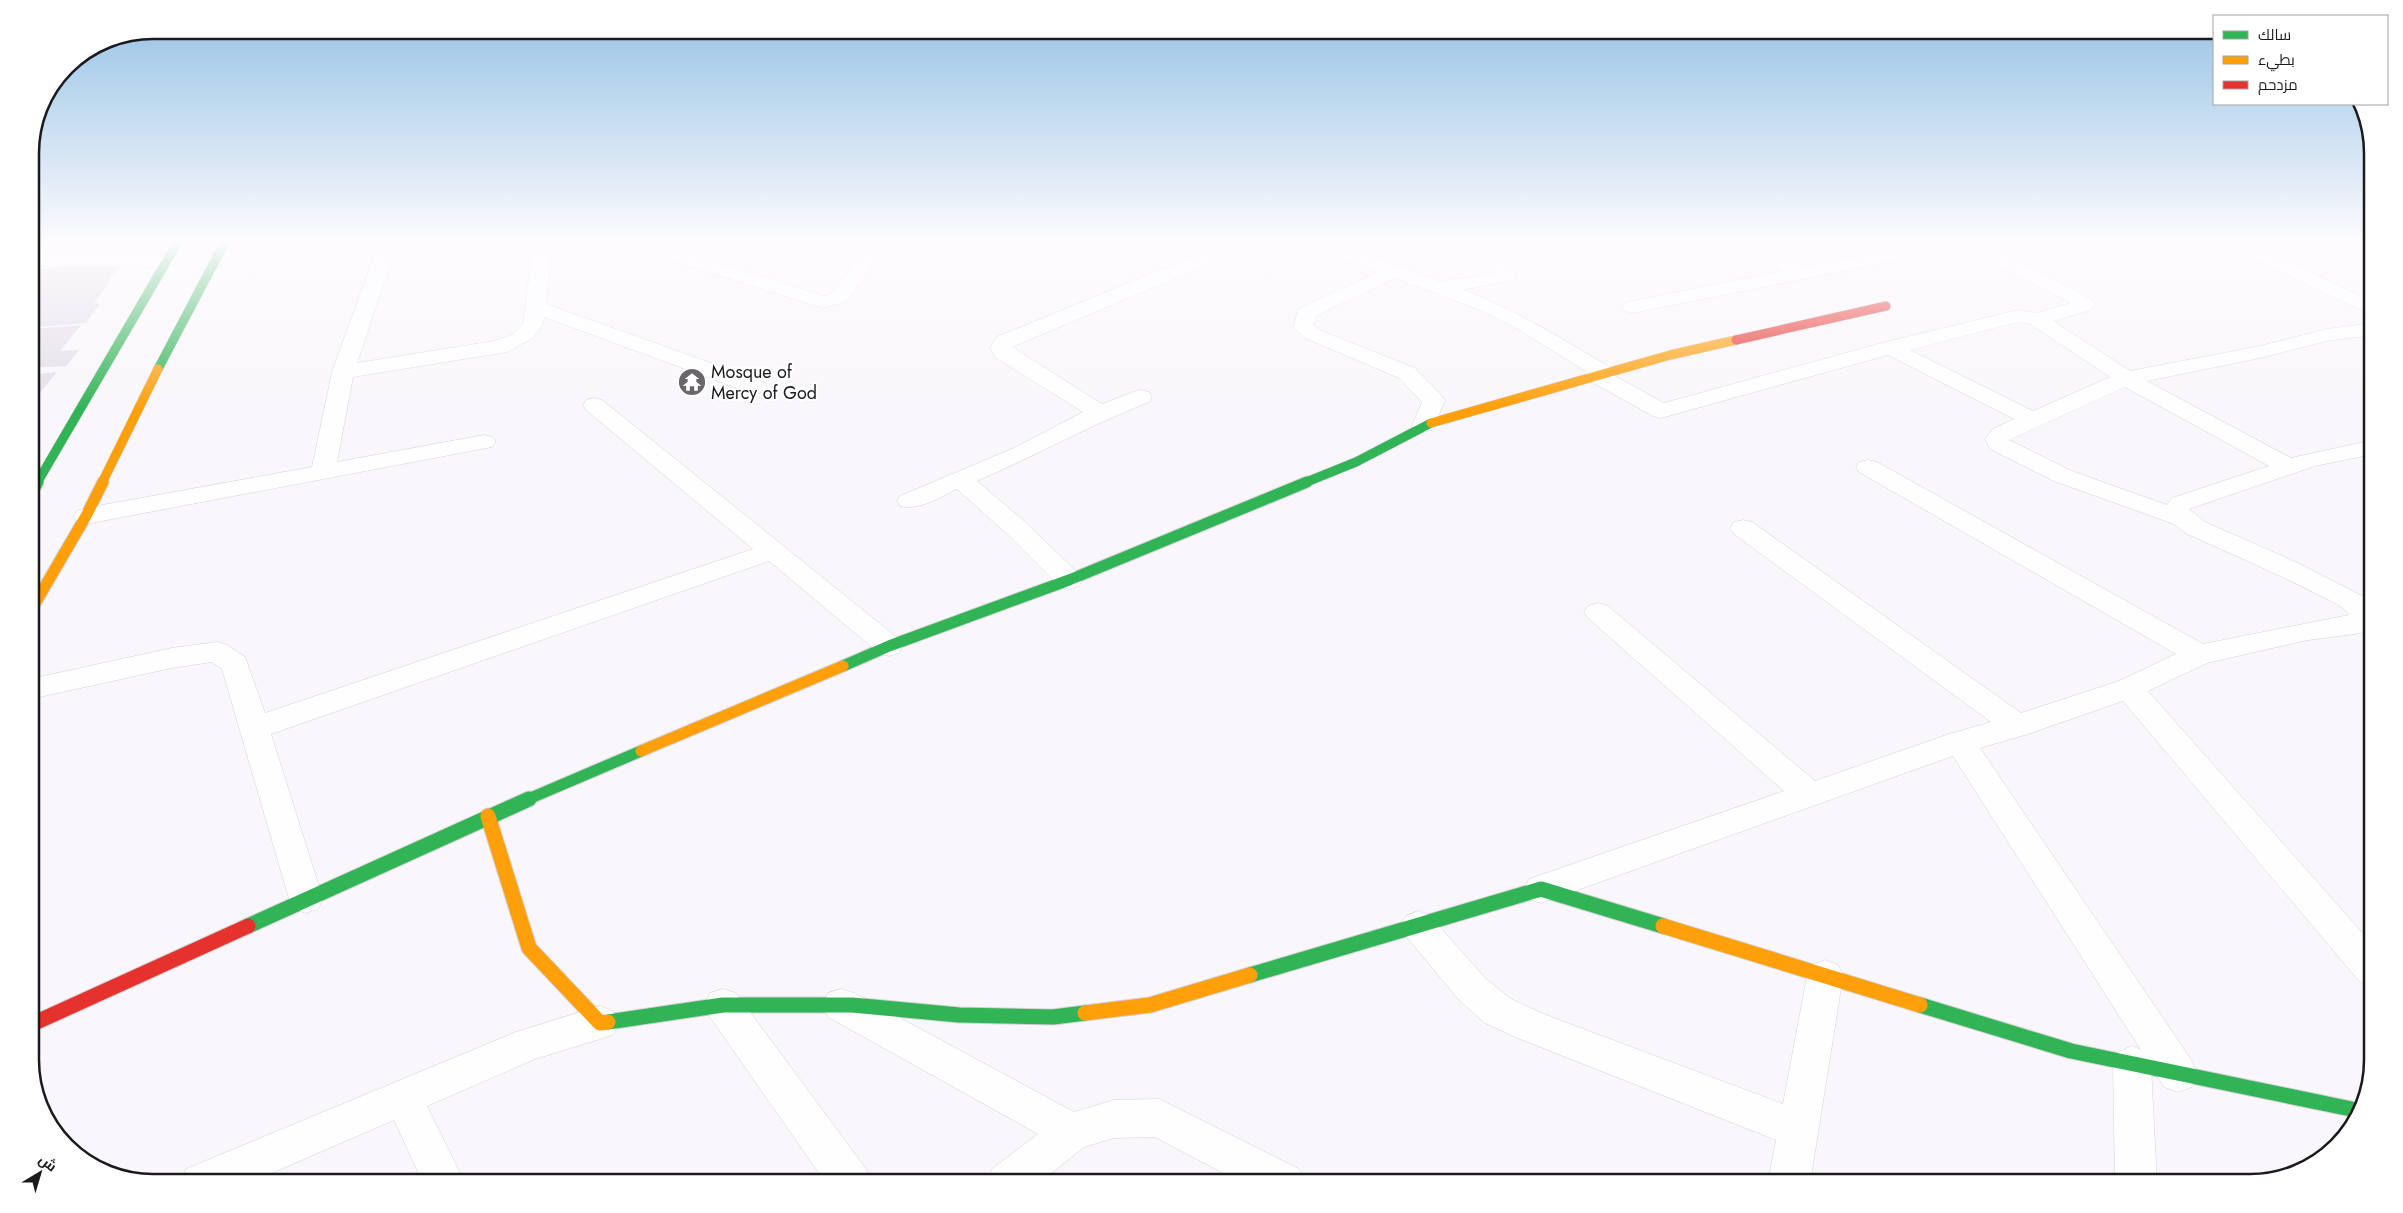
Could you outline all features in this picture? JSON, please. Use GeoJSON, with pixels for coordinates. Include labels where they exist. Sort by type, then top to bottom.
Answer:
{"type":"FeatureCollection","features":[{"type":"Feature","properties":{"kind":"street"},"geometry":{"type":"LineString","coordinates":[[39,480],[145,297]]}},
{"type":"Feature","properties":{"kind":"street"},"geometry":{"type":"LineString","coordinates":[[39,597],[86,516],[144,394],[196,297]]}},
{"type":"Feature","properties":{"kind":"street"},"geometry":{"type":"LineString","coordinates":[[324,470],[343,372],[369,297]]}},
{"type":"Feature","properties":{"kind":"street"},"geometry":{"type":"LineString","coordinates":[[343,372],[486,349],[510,343],[531,329],[536,297]]}},
{"type":"Feature","properties":{"kind":"street"},"geometry":{"type":"LineString","coordinates":[[806,297],[823,302],[832,301],[839,297]]}},
{"type":"Feature","properties":{"kind":"street"},"geometry":{"type":"LineString","coordinates":[[1100,413],[1004,352],[1001,346],[1005,342],[1114,297]]}},
{"type":"Feature","properties":{"kind":"street"},"geometry":{"type":"LineString","coordinates":[[1341,297],[1306,313],[1303,327],[1312,334],[1407,373],[1434,401],[1424,426]]}},
{"type":"Feature","properties":{"kind":"street"},"geometry":{"type":"LineString","coordinates":[[1462,297],[1487,306],[1525,325],[1661,411],[1890,348],[2018,316],[2036,319],[2126,378],[2289,467]]}},
{"type":"Feature","properties":{"kind":"street"},"geometry":{"type":"LineString","coordinates":[[1632,307],[1685,297]]}},
{"type":"Feature","properties":{"kind":"street"},"geometry":{"type":"LineString","coordinates":[[2036,319],[2084,306],[2085,304],[2075,297]]}},
{"type":"Feature","properties":{"kind":"street"},"geometry":{"type":"LineString","coordinates":[[2345,297],[2364,306]]}},
{"type":"Feature","properties":{"kind":"street"},"geometry":{"type":"LineString","coordinates":[[39,1021],[488,816],[889,646],[1068,580],[1356,462],[1424,426],[1670,355],[1886,306]]}},
{"type":"Feature","properties":{"kind":"street"},"geometry":{"type":"LineString","coordinates":[[535,307],[756,387]]}},
{"type":"Feature","properties":{"kind":"street"},"geometry":{"type":"LineString","coordinates":[[221,1174],[528,1044],[600,1023],[723,1005],[840,1005],[959,1015],[1052,1017],[1150,1005],[1541,889],[1960,742],[2016,726],[2129,688],[2200,655],[2308,630],[2355,625],[2364,616],[2356,604],[2342,596],[2290,569],[2196,528],[2183,519],[2063,476],[1998,444],[1997,439],[2001,434],[2126,378],[2260,352],[2326,335],[2364,330]]}},
{"type":"Feature","properties":{"kind":"street"},"geometry":{"type":"LineString","coordinates":[[1890,348],[2034,420]]}},
{"type":"Feature","properties":{"kind":"street"},"geometry":{"type":"LineString","coordinates":[[909,501],[1022,453],[1100,413],[1141,397]]}},
{"type":"Feature","properties":{"kind":"street"},"geometry":{"type":"LineString","coordinates":[[594,405],[889,646]]}},
{"type":"Feature","properties":{"kind":"street"},"geometry":{"type":"LineString","coordinates":[[86,516],[324,470],[484,442]]}},
{"type":"Feature","properties":{"kind":"street"},"geometry":{"type":"LineString","coordinates":[[2183,519],[2176,509],[2181,504],[2309,460],[2364,449]]}},
{"type":"Feature","properties":{"kind":"street"},"geometry":{"type":"LineString","coordinates":[[2339,454],[2364,465]]}},
{"type":"Feature","properties":{"kind":"street"},"geometry":{"type":"LineString","coordinates":[[1868,467],[2200,655]]}},
{"type":"Feature","properties":{"kind":"street"},"geometry":{"type":"LineString","coordinates":[[961,480],[1016,527],[1068,580]]}},
{"type":"Feature","properties":{"kind":"street"},"geometry":{"type":"LineString","coordinates":[[1743,528],[2016,726]]}},
{"type":"Feature","properties":{"kind":"street"},"geometry":{"type":"LineString","coordinates":[[254,728],[773,552]]}},
{"type":"Feature","properties":{"kind":"street"},"geometry":{"type":"LineString","coordinates":[[1598,612],[1809,794]]}},
{"type":"Feature","properties":{"kind":"street"},"geometry":{"type":"LineString","coordinates":[[39,687],[172,658],[217,652],[235,664],[306,899]]}},
{"type":"Feature","properties":{"kind":"street"},"geometry":{"type":"LineString","coordinates":[[2129,688],[2364,961]]}},
{"type":"Feature","properties":{"kind":"street"},"geometry":{"type":"LineString","coordinates":[[1960,742],[2178,1074]]}},
{"type":"Feature","properties":{"kind":"street"},"geometry":{"type":"LineString","coordinates":[[488,816],[529,948],[600,1023]]}},
{"type":"Feature","properties":{"kind":"street"},"geometry":{"type":"LineString","coordinates":[[1541,889],[2071,1051],[2354,1109]]}},
{"type":"Feature","properties":{"kind":"street"},"geometry":{"type":"LineString","coordinates":[[1418,926],[1472,990],[1498,1011],[1533,1028],[1798,1129]]}},
{"type":"Feature","properties":{"kind":"street"},"geometry":{"type":"LineString","coordinates":[[1790,1174],[1825,976]]}},
{"type":"Feature","properties":{"kind":"street"},"geometry":{"type":"LineString","coordinates":[[723,1005],[845,1174]]}},
{"type":"Feature","properties":{"kind":"street"},"geometry":{"type":"LineString","coordinates":[[840,1005],[1072,1132]]}},
{"type":"Feature","properties":{"kind":"street"},"geometry":{"type":"LineString","coordinates":[[2132,1064],[2136,1174]]}},
{"type":"Feature","properties":{"kind":"street"},"geometry":{"type":"LineString","coordinates":[[402,1096],[440,1174]]}},
{"type":"Feature","properties":{"kind":"street"},"geometry":{"type":"LineString","coordinates":[[1018,1174],[1072,1132],[1114,1119],[1159,1118],[1267,1174]]}},
{"type":"Feature","properties":{"kind":"building"},"geometry":{"type":"Polygon","coordinates":[[[39,297],[99,297],[94,303],[100,304],[86,323],[39,327],[39,297]]]}},
{"type":"Feature","properties":{"kind":"building"},"geometry":{"type":"Polygon","coordinates":[[[81,325],[60,351],[79,350],[66,366],[39,368],[39,328],[81,325]]]}},
{"type":"Feature","properties":{"kind":"building"},"geometry":{"type":"Polygon","coordinates":[[[57,372],[39,394],[39,374],[57,372]]]}},
{"type":"Feature","properties":{"kind":"traffic: fast"},"geometry":{"type":"LineString","coordinates":[[39,481],[146,297]]}},
{"type":"Feature","properties":{"kind":"traffic: fast"},"geometry":{"type":"LineString","coordinates":[[158,369],[196,297]]}},
{"type":"Feature","properties":{"kind":"traffic: fast"},"geometry":{"type":"LineString","coordinates":[[843,666],[889,646],[1069,580],[1356,462],[1431,423]]}},
{"type":"Feature","properties":{"kind":"traffic: fast"},"geometry":{"type":"LineString","coordinates":[[248,926],[488,816],[641,751]]}},
{"type":"Feature","properties":{"kind":"traffic: fast"},"geometry":{"type":"LineString","coordinates":[[1250,975],[1541,889],[1663,926]]}},
{"type":"Feature","properties":{"kind":"traffic: fast"},"geometry":{"type":"LineString","coordinates":[[608,1022],[723,1005],[852,1005],[959,1015],[1053,1017],[1085,1013]]}},
{"type":"Feature","properties":{"kind":"traffic: fast"},"geometry":{"type":"LineString","coordinates":[[1920,1005],[2071,1051],[2354,1109]]}},
{"type":"Feature","properties":{"kind":"traffic: slow"},"geometry":{"type":"LineString","coordinates":[[1431,423],[1670,355],[1736,340]]}},
{"type":"Feature","properties":{"kind":"traffic: slow"},"geometry":{"type":"LineString","coordinates":[[39,597],[86,516],[158,369]]}},
{"type":"Feature","properties":{"kind":"traffic: slow"},"geometry":{"type":"LineString","coordinates":[[641,751],[843,666]]}},
{"type":"Feature","properties":{"kind":"traffic: slow"},"geometry":{"type":"LineString","coordinates":[[488,816],[529,948],[600,1023],[608,1022]]}},
{"type":"Feature","properties":{"kind":"traffic: slow"},"geometry":{"type":"LineString","coordinates":[[1663,926],[1920,1005]]}},
{"type":"Feature","properties":{"kind":"traffic: slow"},"geometry":{"type":"LineString","coordinates":[[1085,1013],[1150,1005],[1250,975]]}},
{"type":"Feature","properties":{"kind":"traffic: jam"},"geometry":{"type":"LineString","coordinates":[[1736,340],[1886,306]]}},
{"type":"Feature","properties":{"kind":"traffic: jam"},"geometry":{"type":"LineString","coordinates":[[39,1021],[248,926]]}},
{"type":"Feature","properties":{"kind":"place","name":"Mosque of Mercy of God"},"geometry":{"type":"Point","coordinates":[692,382]}}]}
